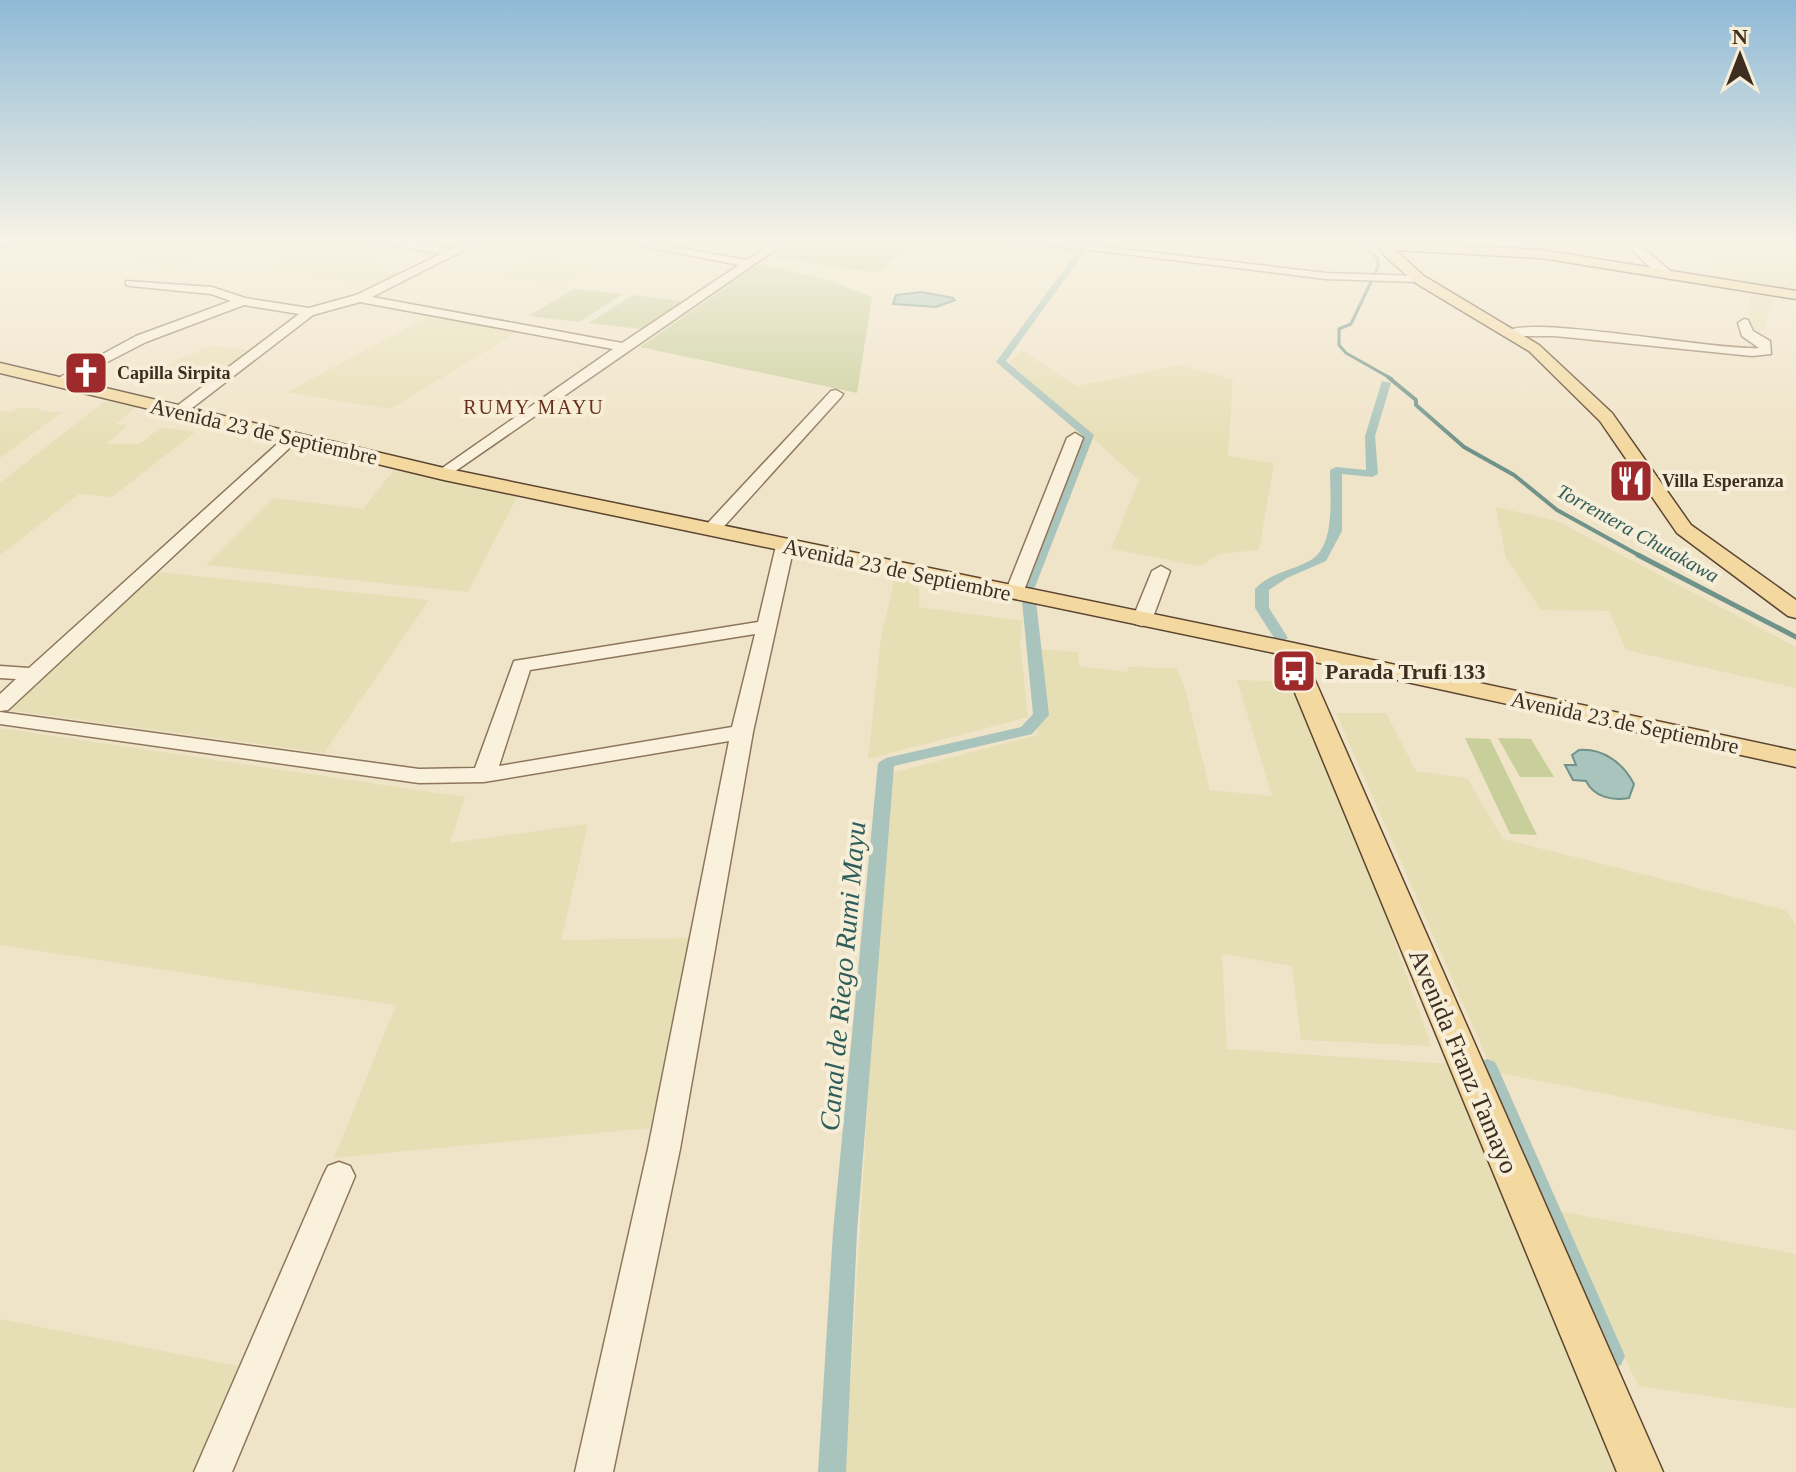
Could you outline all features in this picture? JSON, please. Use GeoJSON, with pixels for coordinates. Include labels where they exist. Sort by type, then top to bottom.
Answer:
{"type":"FeatureCollection","features":[{"type":"Feature","properties":{"kind":"main road"},"geometry":{"type":"LineString","coordinates":[[1472,310],[1534,348],[1606,417],[1684,529],[1796,611]]}},
{"type":"Feature","properties":{"kind":"main road","name":"Avenida 23 de Septiembre"},"geometry":{"type":"LineString","coordinates":[[0,368],[444,474],[1289,649],[1796,759]]}},
{"type":"Feature","properties":{"kind":"main road","name":"Avenida Franz Tamayo"},"geometry":{"type":"LineString","coordinates":[[1289,649],[1640,1472]]}},
{"type":"Feature","properties":{"kind":"street"},"geometry":{"type":"LineString","coordinates":[[58,382],[141,339],[220,310]]}},
{"type":"Feature","properties":{"kind":"street"},"geometry":{"type":"LineString","coordinates":[[295,310],[309,312]]}},
{"type":"Feature","properties":{"kind":"street"},"geometry":{"type":"LineString","coordinates":[[178,412],[309,312],[317,310]]}},
{"type":"Feature","properties":{"kind":"street"},"geometry":{"type":"LineString","coordinates":[[423,310],[624,347]]}},
{"type":"Feature","properties":{"kind":"street"},"geometry":{"type":"LineString","coordinates":[[444,474],[681,310]]}},
{"type":"Feature","properties":{"kind":"street"},"geometry":{"type":"LineString","coordinates":[[1511,332],[1555,332],[1766,351],[1765,344],[1747,333],[1744,323]]}},
{"type":"Feature","properties":{"kind":"street"},"geometry":{"type":"LineString","coordinates":[[712,529],[836,394]]}},
{"type":"Feature","properties":{"kind":"street"},"geometry":{"type":"LineString","coordinates":[[1014,593],[1075,438]]}},
{"type":"Feature","properties":{"kind":"street"},"geometry":{"type":"LineString","coordinates":[[0,705],[291,439]]}},
{"type":"Feature","properties":{"kind":"street"},"geometry":{"type":"LineString","coordinates":[[594,1472],[664,1149],[742,732],[785,546]]}},
{"type":"Feature","properties":{"kind":"street"},"geometry":{"type":"LineString","coordinates":[[1142,620],[1161,571]]}},
{"type":"Feature","properties":{"kind":"street"},"geometry":{"type":"LineString","coordinates":[[484,775],[521,665],[765,627]]}},
{"type":"Feature","properties":{"kind":"street"},"geometry":{"type":"LineString","coordinates":[[0,672],[33,674]]}},
{"type":"Feature","properties":{"kind":"street"},"geometry":{"type":"LineString","coordinates":[[0,718],[419,776],[484,775],[742,732]]}},
{"type":"Feature","properties":{"kind":"street"},"geometry":{"type":"LineString","coordinates":[[213,1472],[339,1176]]}},
{"type":"Feature","properties":{"kind":"shaded area"},"geometry":{"type":"Polygon","coordinates":[[[1749,310],[1771,310],[1764,331],[1746,326],[1749,310]]]}},
{"type":"Feature","properties":{"kind":"shaded area"},"geometry":{"type":"Polygon","coordinates":[[[433,314],[521,330],[390,409],[287,392],[433,314]]]}},
{"type":"Feature","properties":{"kind":"shaded area"},"geometry":{"type":"Polygon","coordinates":[[[212,346],[250,350],[203,384],[150,379],[176,360],[212,346]]]}},
{"type":"Feature","properties":{"kind":"shaded area"},"geometry":{"type":"Polygon","coordinates":[[[1021,350],[1077,386],[1179,365],[1233,379],[1228,456],[1274,463],[1259,550],[1219,554],[1201,566],[1111,549],[1139,480],[1010,363],[1021,350]]]}},
{"type":"Feature","properties":{"kind":"shaded area"},"geometry":{"type":"Polygon","coordinates":[[[105,401],[136,407],[116,424],[128,425],[106,444],[140,444],[161,427],[195,432],[112,497],[79,494],[0,555],[0,483],[105,401]]]}},
{"type":"Feature","properties":{"kind":"shaded area"},"geometry":{"type":"Polygon","coordinates":[[[17,408],[62,412],[0,458],[0,411],[12,412],[17,408]]]}},
{"type":"Feature","properties":{"kind":"shaded area"},"geometry":{"type":"Polygon","coordinates":[[[394,470],[519,493],[468,592],[206,565],[273,498],[363,509],[394,470]]]}},
{"type":"Feature","properties":{"kind":"shaded area"},"geometry":{"type":"Polygon","coordinates":[[[1496,507],[1557,521],[1796,647],[1796,688],[1626,650],[1609,611],[1541,610],[1506,558],[1496,507]]]}},
{"type":"Feature","properties":{"kind":"shaded area"},"geometry":{"type":"Polygon","coordinates":[[[158,572],[429,600],[324,753],[6,710],[158,572]]]}},
{"type":"Feature","properties":{"kind":"shaded area"},"geometry":{"type":"Polygon","coordinates":[[[895,577],[919,583],[919,607],[1023,621],[1020,641],[1028,717],[868,759],[881,638],[895,577]]]}},
{"type":"Feature","properties":{"kind":"shaded area"},"geometry":{"type":"Polygon","coordinates":[[[1035,649],[1078,652],[1079,666],[1128,672],[1128,667],[1176,668],[1185,688],[1210,790],[1272,796],[1237,680],[1294,682],[1347,804],[1431,1046],[1301,1040],[1292,966],[1222,954],[1227,1049],[1450,1064],[1615,1472],[845,1472],[888,774],[1037,735],[1035,649]]]}},
{"type":"Feature","properties":{"kind":"shaded area"},"geometry":{"type":"Polygon","coordinates":[[[1336,713],[1386,713],[1416,771],[1467,778],[1503,839],[1785,910],[1796,925],[1796,1131],[1493,1072],[1336,713]]]}},
{"type":"Feature","properties":{"kind":"shaded area"},"geometry":{"type":"Polygon","coordinates":[[[0,728],[465,797],[450,843],[588,824],[561,940],[692,938],[650,1128],[334,1158],[396,1005],[0,945],[0,728]]]}},
{"type":"Feature","properties":{"kind":"shaded area"},"geometry":{"type":"Polygon","coordinates":[[[1546,1209],[1796,1254],[1796,1409],[1639,1386],[1546,1209]]]}},
{"type":"Feature","properties":{"kind":"shaded area"},"geometry":{"type":"Polygon","coordinates":[[[0,1319],[238,1366],[194,1472],[0,1472],[0,1319]]]}},
{"type":"Feature","properties":{"kind":"green space"},"geometry":{"type":"Polygon","coordinates":[[[539,310],[598,310],[579,322],[528,316],[539,310]]]}},
{"type":"Feature","properties":{"kind":"green space"},"geometry":{"type":"Polygon","coordinates":[[[610,310],[670,310],[641,329],[589,323],[610,310]]]}},
{"type":"Feature","properties":{"kind":"green space"},"geometry":{"type":"Polygon","coordinates":[[[693,310],[870,310],[857,393],[640,347],[693,310]]]}},
{"type":"Feature","properties":{"kind":"green space"},"geometry":{"type":"Polygon","coordinates":[[[1465,738],[1490,739],[1537,835],[1510,834],[1465,738]]]}},
{"type":"Feature","properties":{"kind":"green space"},"geometry":{"type":"Polygon","coordinates":[[[1498,738],[1531,739],[1554,777],[1520,777],[1498,738]]]}},
{"type":"Feature","properties":{"kind":"water"},"geometry":{"type":"Polygon","coordinates":[[[1579,750],[1604,754],[1618,763],[1634,784],[1629,798],[1604,797],[1586,781],[1573,780],[1565,765],[1576,765],[1572,755],[1579,750]]]}},
{"type":"Feature","properties":{"kind":"waterway","name":"Canal de Riego Rumi Mayu"},"geometry":{"type":"LineString","coordinates":[[1028,587],[1089,435],[1001,362],[1039,310]]}},
{"type":"Feature","properties":{"kind":"waterway","name":"Torrentera Chutakawa"},"geometry":{"type":"LineString","coordinates":[[1358,310],[1351,324],[1339,329],[1339,345],[1346,353],[1392,379]]}},
{"type":"Feature","properties":{"kind":"waterway","name":"Torrentera Chutakawa"},"geometry":{"type":"LineString","coordinates":[[1388,377],[1464,447],[1514,475],[1557,510],[1642,557]]}},
{"type":"Feature","properties":{"kind":"waterway"},"geometry":{"type":"LineString","coordinates":[[1281,638],[1262,608],[1262,589],[1282,575],[1319,561],[1336,531],[1336,470],[1372,474],[1370,436],[1386,383]]}},
{"type":"Feature","properties":{"kind":"waterway","name":"Torrentera Chutakawa"},"geometry":{"type":"LineString","coordinates":[[1638,555],[1796,637]]}},
{"type":"Feature","properties":{"kind":"waterway","name":"Canal de Riego Rumi Mayu"},"geometry":{"type":"LineString","coordinates":[[832,1472],[845,1232],[886,763],[1026,731],[1041,715],[1029,601]]}},
{"type":"Feature","properties":{"kind":"waterway"},"geometry":{"type":"LineString","coordinates":[[1487,1068],[1612,1356]]}},
{"type":"Feature","properties":{"kind":"place","name":"Capilla Sirpita"},"geometry":{"type":"Point","coordinates":[86,373]}},
{"type":"Feature","properties":{"kind":"place","name":"Villa Esperanza"},"geometry":{"type":"Point","coordinates":[1631,481]}},
{"type":"Feature","properties":{"kind":"place","name":"Parada Trufi 133"},"geometry":{"type":"Point","coordinates":[1294,671]}},
{"type":"Feature","properties":{"kind":"district","name":"RUMY MAYU"},"geometry":{"type":"Point","coordinates":[534,407]}}]}
